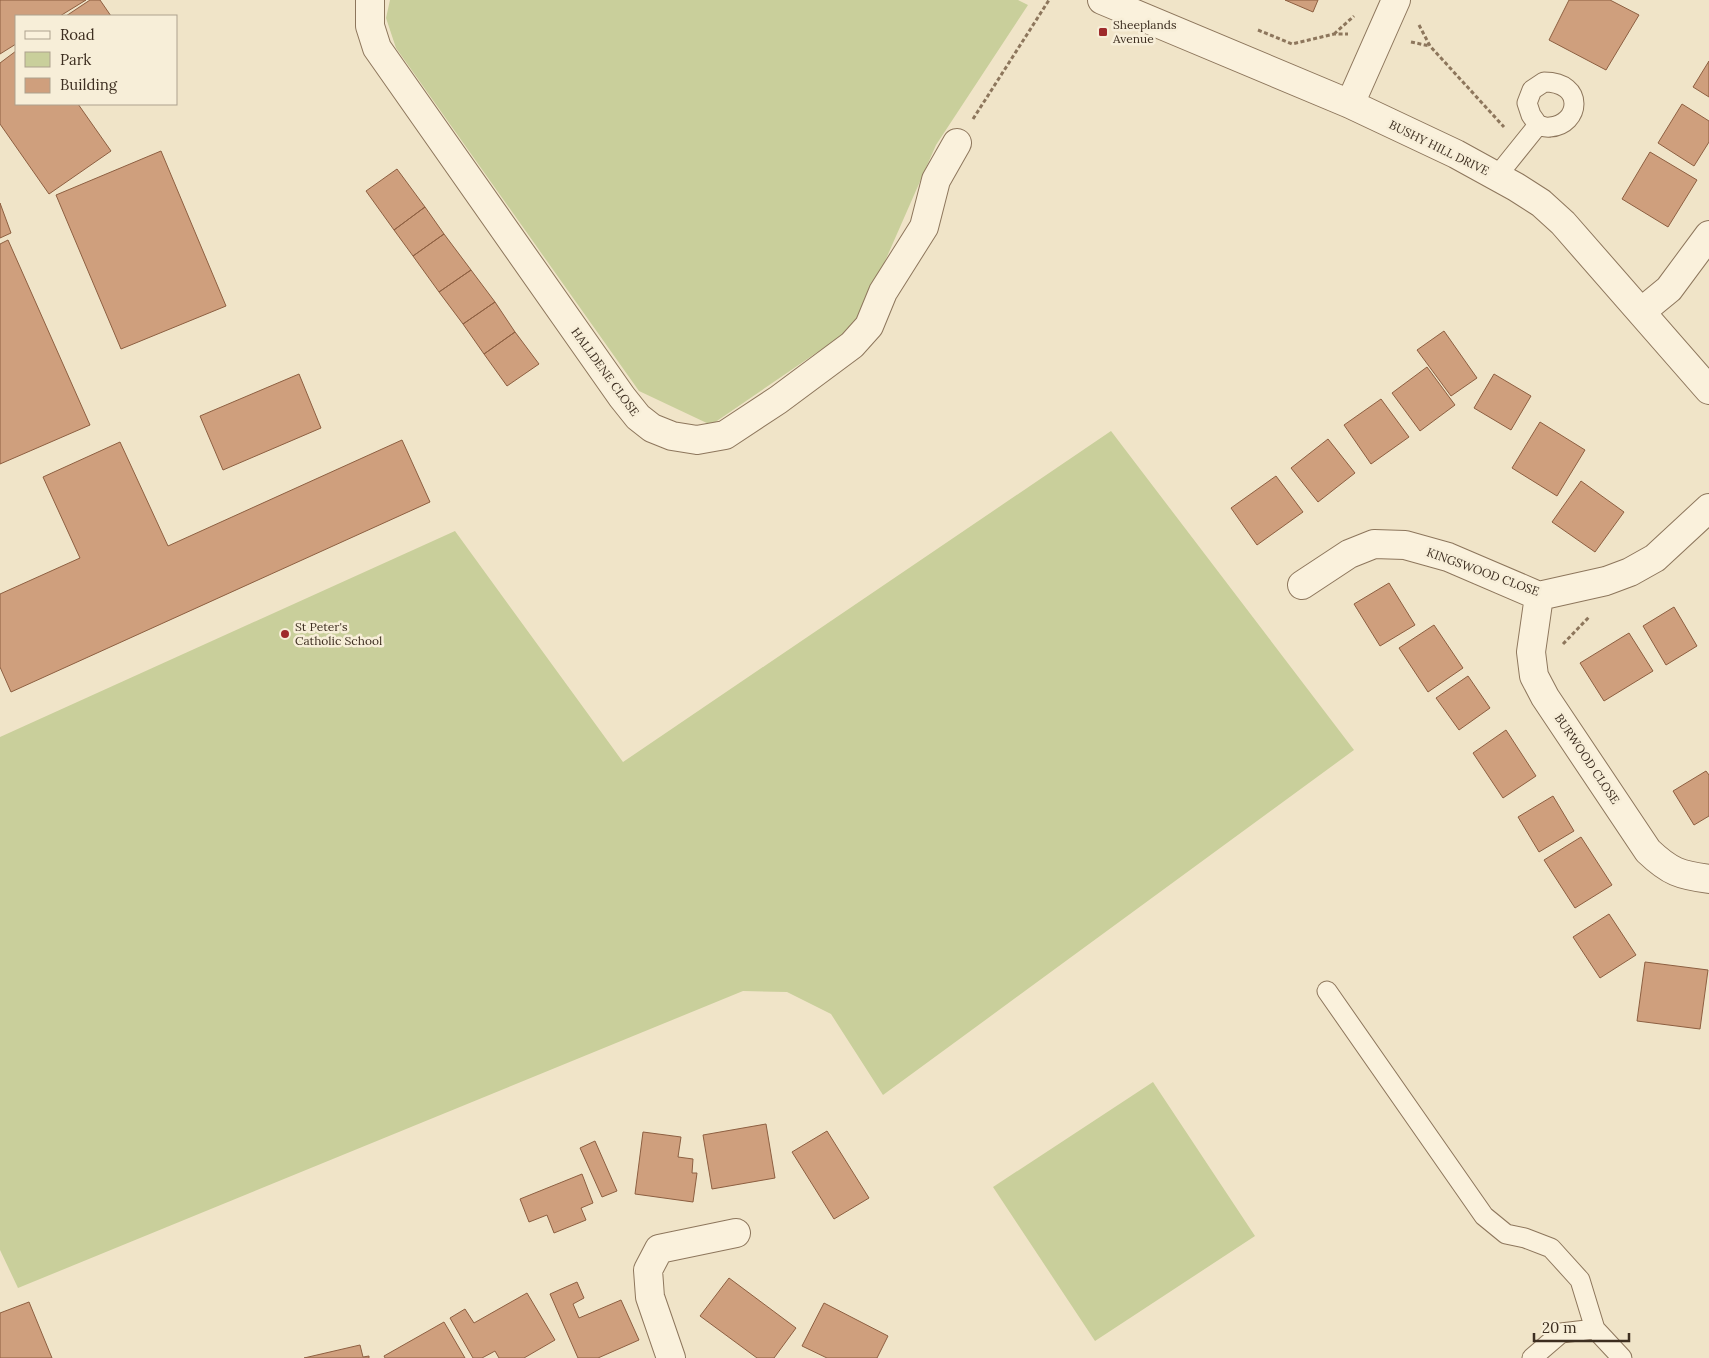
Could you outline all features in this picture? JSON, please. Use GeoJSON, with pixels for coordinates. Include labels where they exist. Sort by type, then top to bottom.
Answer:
{"type":"FeatureCollection","features":[{"type":"Feature","properties":{"kind":"street","name":"HALLDENE CLOSE"},"geometry":{"type":"LineString","coordinates":[[370,0],[370,26],[377,48],[622,398],[638,417],[652,428],[672,436],[697,440],[726,435],[778,400],[852,345],[869,326],[883,292],[924,226],[936,180],[957,143]]}},
{"type":"Feature","properties":{"kind":"street","name":"BUSHY HILL DRIVE"},"geometry":{"type":"LineString","coordinates":[[1102,0],[1350,104],[1456,154],[1542,203],[1563,223],[1709,390]]}},
{"type":"Feature","properties":{"kind":"street"},"geometry":{"type":"LineString","coordinates":[[1350,104],[1396,0]]}},
{"type":"Feature","properties":{"kind":"street"},"geometry":{"type":"LineString","coordinates":[[1641,312],[1670,289],[1709,235]]}},
{"type":"Feature","properties":{"kind":"street","name":"KINGSWOOD CLOSE"},"geometry":{"type":"LineString","coordinates":[[1302,585],[1349,554],[1374,544],[1404,545],[1448,557],[1540,596],[1606,581],[1630,572],[1655,558],[1709,508]]}},
{"type":"Feature","properties":{"kind":"street","name":"BURWOOD CLOSE"},"geometry":{"type":"LineString","coordinates":[[1540,596],[1531,652],[1534,676],[1545,697],[1648,851],[1663,865],[1685,876],[1709,879]]}},
{"type":"Feature","properties":{"kind":"street"},"geometry":{"type":"LineString","coordinates":[[671,1358],[650,1297],[648,1270],[659,1249],[736,1233]]}},
{"type":"Feature","properties":{"kind":"lane"},"geometry":{"type":"LineString","coordinates":[[1496,176],[1538,125]]}},
{"type":"Feature","properties":{"kind":"lane"},"geometry":{"type":"LineString","coordinates":[[1327,991],[1484,1216],[1506,1234],[1525,1238],[1551,1248],[1580,1280],[1595,1329],[1622,1358]]}},
{"type":"Feature","properties":{"kind":"lane"},"geometry":{"type":"LineString","coordinates":[[1532,1358],[1562,1333],[1595,1329]]}},
{"type":"Feature","properties":{"kind":"path"},"geometry":{"type":"LineString","coordinates":[[957,143],[1049,0]]}},
{"type":"Feature","properties":{"kind":"path"},"geometry":{"type":"LineString","coordinates":[[1417,21],[1430,46],[1521,146]]}},
{"type":"Feature","properties":{"kind":"path"},"geometry":{"type":"LineString","coordinates":[[1251,27],[1292,44],[1334,34],[1380,35],[1430,46]]}},
{"type":"Feature","properties":{"kind":"path"},"geometry":{"type":"LineString","coordinates":[[1534,676],[1592,614]]}},
{"type":"Feature","properties":{"kind":"green space"},"geometry":{"type":"Polygon","coordinates":[[[390,0],[1018,0],[1028,5],[936,145],[857,325],[711,425],[639,391],[396,48],[386,18],[390,0]]]}},
{"type":"Feature","properties":{"kind":"green space","name":"St Peter's Catholic School"},"geometry":{"type":"Polygon","coordinates":[[[1111,431],[1354,750],[883,1095],[831,1014],[787,992],[743,991],[18,1288],[0,1250],[0,737],[455,531],[623,762],[1111,431]]]}},
{"type":"Feature","properties":{"kind":"green space"},"geometry":{"type":"Polygon","coordinates":[[[1153,1082],[1255,1236],[1095,1341],[993,1187],[1153,1082]]]}},
{"type":"Feature","properties":{"kind":"building"},"geometry":{"type":"Polygon","coordinates":[[[0,0],[86,0],[62,15],[15,15],[15,45],[0,54],[0,0]]]}},
{"type":"Feature","properties":{"kind":"building"},"geometry":{"type":"Polygon","coordinates":[[[90,0],[100,0],[110,15],[68,15],[90,0]]]}},
{"type":"Feature","properties":{"kind":"building"},"geometry":{"type":"Polygon","coordinates":[[[1285,0],[1318,0],[1313,12],[1285,0]]]}},
{"type":"Feature","properties":{"kind":"building"},"geometry":{"type":"Polygon","coordinates":[[[1569,0],[1610,0],[1639,15],[1606,70],[1549,40],[1569,0]]]}},
{"type":"Feature","properties":{"kind":"building"},"geometry":{"type":"Polygon","coordinates":[[[15,52],[15,105],[79,105],[111,151],[49,194],[0,124],[0,63],[15,52]]]}},
{"type":"Feature","properties":{"kind":"building"},"geometry":{"type":"Polygon","coordinates":[[[1709,61],[1709,97],[1693,87],[1709,61]]]}},
{"type":"Feature","properties":{"kind":"building"},"geometry":{"type":"Polygon","coordinates":[[[1682,104],[1709,121],[1709,142],[1694,166],[1658,143],[1682,104]]]}},
{"type":"Feature","properties":{"kind":"building"},"geometry":{"type":"Polygon","coordinates":[[[161,151],[226,306],[121,349],[56,195],[161,151]]]}},
{"type":"Feature","properties":{"kind":"building"},"geometry":{"type":"Polygon","coordinates":[[[1650,152],[1697,180],[1668,227],[1622,199],[1650,152]]]}},
{"type":"Feature","properties":{"kind":"building"},"geometry":{"type":"Polygon","coordinates":[[[397,169],[425,207],[394,230],[366,191],[397,169]]]}},
{"type":"Feature","properties":{"kind":"building"},"geometry":{"type":"Polygon","coordinates":[[[0,203],[11,233],[0,238],[0,203]]]}},
{"type":"Feature","properties":{"kind":"building"},"geometry":{"type":"Polygon","coordinates":[[[425,207],[444,234],[413,256],[394,230],[425,207]]]}},
{"type":"Feature","properties":{"kind":"building"},"geometry":{"type":"Polygon","coordinates":[[[444,234],[471,270],[439,292],[413,256],[444,234]]]}},
{"type":"Feature","properties":{"kind":"building"},"geometry":{"type":"Polygon","coordinates":[[[8,240],[90,425],[0,464],[0,244],[8,240]]]}},
{"type":"Feature","properties":{"kind":"building"},"geometry":{"type":"Polygon","coordinates":[[[471,270],[495,302],[463,324],[439,292],[471,270]]]}},
{"type":"Feature","properties":{"kind":"building"},"geometry":{"type":"Polygon","coordinates":[[[495,302],[515,332],[484,354],[463,324],[495,302]]]}},
{"type":"Feature","properties":{"kind":"building"},"geometry":{"type":"Polygon","coordinates":[[[1444,331],[1477,378],[1451,396],[1417,350],[1444,331]]]}},
{"type":"Feature","properties":{"kind":"building"},"geometry":{"type":"Polygon","coordinates":[[[515,332],[539,364],[507,386],[484,354],[515,332]]]}},
{"type":"Feature","properties":{"kind":"building"},"geometry":{"type":"Polygon","coordinates":[[[1427,367],[1455,405],[1420,431],[1392,393],[1427,367]]]}},
{"type":"Feature","properties":{"kind":"building"},"geometry":{"type":"Polygon","coordinates":[[[299,374],[321,428],[223,470],[200,416],[299,374]]]}},
{"type":"Feature","properties":{"kind":"building"},"geometry":{"type":"Polygon","coordinates":[[[1494,374],[1531,396],[1511,430],[1474,408],[1494,374]]]}},
{"type":"Feature","properties":{"kind":"building"},"geometry":{"type":"Polygon","coordinates":[[[1381,399],[1409,437],[1371,464],[1344,425],[1381,399]]]}},
{"type":"Feature","properties":{"kind":"building"},"geometry":{"type":"Polygon","coordinates":[[[1540,422],[1585,450],[1557,496],[1512,468],[1540,422]]]}},
{"type":"Feature","properties":{"kind":"building"},"geometry":{"type":"Polygon","coordinates":[[[1328,439],[1355,473],[1318,502],[1291,468],[1328,439]]]}},
{"type":"Feature","properties":{"kind":"building"},"geometry":{"type":"Polygon","coordinates":[[[402,440],[430,502],[11,692],[0,667],[0,594],[80,558],[43,477],[120,442],[168,546],[402,440]]]}},
{"type":"Feature","properties":{"kind":"building"},"geometry":{"type":"Polygon","coordinates":[[[1276,476],[1303,512],[1257,545],[1231,508],[1276,476]]]}},
{"type":"Feature","properties":{"kind":"building"},"geometry":{"type":"Polygon","coordinates":[[[1581,481],[1624,512],[1595,552],[1552,522],[1581,481]]]}},
{"type":"Feature","properties":{"kind":"building"},"geometry":{"type":"Polygon","coordinates":[[[1389,583],[1415,625],[1380,646],[1354,604],[1389,583]]]}},
{"type":"Feature","properties":{"kind":"building"},"geometry":{"type":"Polygon","coordinates":[[[1674,607],[1697,646],[1666,665],[1643,626],[1674,607]]]}},
{"type":"Feature","properties":{"kind":"building"},"geometry":{"type":"Polygon","coordinates":[[[1434,625],[1463,668],[1428,692],[1399,648],[1434,625]]]}},
{"type":"Feature","properties":{"kind":"building"},"geometry":{"type":"Polygon","coordinates":[[[1629,633],[1653,671],[1604,701],[1580,663],[1629,633]]]}},
{"type":"Feature","properties":{"kind":"building"},"geometry":{"type":"Polygon","coordinates":[[[1468,676],[1490,708],[1459,730],[1436,698],[1468,676]]]}},
{"type":"Feature","properties":{"kind":"building"},"geometry":{"type":"Polygon","coordinates":[[[1506,730],[1536,776],[1503,798],[1473,753],[1506,730]]]}},
{"type":"Feature","properties":{"kind":"building"},"geometry":{"type":"Polygon","coordinates":[[[1706,771],[1709,775],[1709,816],[1694,825],[1673,791],[1706,771]]]}},
{"type":"Feature","properties":{"kind":"building"},"geometry":{"type":"Polygon","coordinates":[[[1553,796],[1574,831],[1539,852],[1518,817],[1553,796]]]}},
{"type":"Feature","properties":{"kind":"building"},"geometry":{"type":"Polygon","coordinates":[[[1581,837],[1612,885],[1575,908],[1544,860],[1581,837]]]}},
{"type":"Feature","properties":{"kind":"building"},"geometry":{"type":"Polygon","coordinates":[[[1609,914],[1636,955],[1600,978],[1573,937],[1609,914]]]}},
{"type":"Feature","properties":{"kind":"building"},"geometry":{"type":"Polygon","coordinates":[[[1645,962],[1708,970],[1700,1029],[1637,1021],[1645,962]]]}},
{"type":"Feature","properties":{"kind":"building"},"geometry":{"type":"Polygon","coordinates":[[[766,1124],[775,1178],[712,1189],[703,1135],[766,1124]]]}},
{"type":"Feature","properties":{"kind":"building"},"geometry":{"type":"Polygon","coordinates":[[[827,1131],[869,1198],[834,1219],[792,1152],[827,1131]]]}},
{"type":"Feature","properties":{"kind":"building"},"geometry":{"type":"Polygon","coordinates":[[[643,1132],[681,1137],[678,1157],[693,1159],[692,1173],[697,1173],[693,1202],[635,1194],[643,1132]]]}},
{"type":"Feature","properties":{"kind":"building"},"geometry":{"type":"Polygon","coordinates":[[[595,1141],[617,1191],[602,1197],[580,1148],[595,1141]]]}},
{"type":"Feature","properties":{"kind":"building"},"geometry":{"type":"Polygon","coordinates":[[[582,1174],[593,1203],[581,1208],[586,1220],[554,1233],[547,1215],[529,1222],[520,1199],[582,1174]]]}},
{"type":"Feature","properties":{"kind":"building"},"geometry":{"type":"Polygon","coordinates":[[[729,1278],[796,1328],[774,1358],[757,1358],[700,1316],[729,1278]]]}},
{"type":"Feature","properties":{"kind":"building"},"geometry":{"type":"Polygon","coordinates":[[[577,1282],[584,1298],[573,1304],[579,1318],[621,1300],[639,1340],[598,1358],[578,1358],[550,1294],[577,1282]]]}},
{"type":"Feature","properties":{"kind":"building"},"geometry":{"type":"Polygon","coordinates":[[[527,1293],[555,1340],[524,1358],[499,1358],[495,1351],[482,1358],[473,1358],[450,1318],[465,1309],[474,1323],[527,1293]]]}},
{"type":"Feature","properties":{"kind":"building"},"geometry":{"type":"Polygon","coordinates":[[[29,1302],[52,1358],[0,1358],[0,1313],[29,1302]]]}},
{"type":"Feature","properties":{"kind":"building"},"geometry":{"type":"Polygon","coordinates":[[[824,1303],[888,1336],[877,1358],[827,1358],[802,1346],[824,1303]]]}},
{"type":"Feature","properties":{"kind":"building"},"geometry":{"type":"Polygon","coordinates":[[[444,1322],[465,1358],[385,1358],[384,1356],[444,1322]]]}},
{"type":"Feature","properties":{"kind":"building"},"geometry":{"type":"Polygon","coordinates":[[[360,1345],[363,1357],[369,1356],[369,1358],[304,1358],[360,1345]]]}},
{"type":"Feature","properties":{"kind":"place","name":"Sheeplands Avenue"},"geometry":{"type":"Point","coordinates":[1103,32]}},
{"type":"Feature","properties":{"kind":"place","name":"St Peter's Catholic School"},"geometry":{"type":"Point","coordinates":[285,634]}}]}
